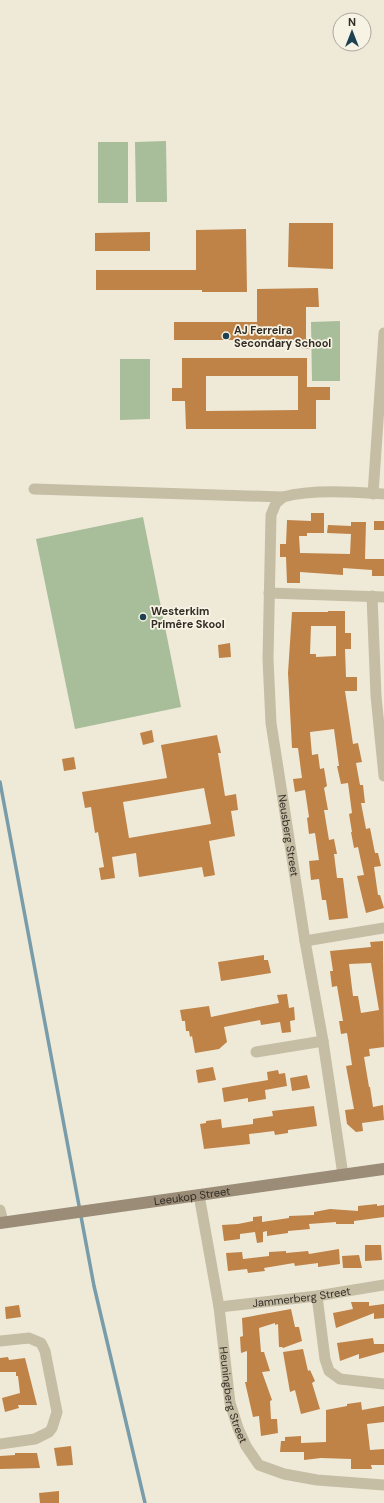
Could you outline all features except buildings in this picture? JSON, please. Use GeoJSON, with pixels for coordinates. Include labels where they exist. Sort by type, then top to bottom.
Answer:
{"type":"FeatureCollection","features":[{"type":"Feature","properties":{"kind":"street"},"geometry":{"type":"LineString","coordinates":[[34,489],[283,497],[296,493],[310,492],[379,494],[384,333]]}},
{"type":"Feature","properties":{"kind":"street","name":"Neusberg Street"},"geometry":{"type":"LineString","coordinates":[[283,497],[276,503],[272,515],[268,660],[271,723],[305,941],[323,1041],[343,1174]]}},
{"type":"Feature","properties":{"kind":"street"},"geometry":{"type":"LineString","coordinates":[[269,593],[384,597]]}},
{"type":"Feature","properties":{"kind":"street"},"geometry":{"type":"LineString","coordinates":[[372,596],[380,696],[384,776]]}},
{"type":"Feature","properties":{"kind":"street"},"geometry":{"type":"LineString","coordinates":[[305,941],[384,928]]}},
{"type":"Feature","properties":{"kind":"street"},"geometry":{"type":"LineString","coordinates":[[256,1052],[323,1041]]}},
{"type":"Feature","properties":{"kind":"street","name":"Leeukop Street"},"geometry":{"type":"LineString","coordinates":[[2,1222],[384,1169]]}},
{"type":"Feature","properties":{"kind":"street","name":"Heuningberg Street"},"geometry":{"type":"LineString","coordinates":[[199,1195],[219,1307],[230,1403],[238,1428],[246,1446],[259,1465],[284,1474],[316,1480],[384,1485]]}},
{"type":"Feature","properties":{"kind":"street"},"geometry":{"type":"LineString","coordinates":[[0,1210],[2,1222]]}},
{"type":"Feature","properties":{"kind":"street","name":"Jammerberg Street"},"geometry":{"type":"LineString","coordinates":[[219,1307],[316,1296],[384,1285]]}},
{"type":"Feature","properties":{"kind":"street"},"geometry":{"type":"LineString","coordinates":[[316,1296],[325,1359],[330,1371],[340,1379],[384,1384]]}},
{"type":"Feature","properties":{"kind":"street"},"geometry":{"type":"LineString","coordinates":[[0,1341],[29,1338],[41,1343],[45,1351],[57,1412],[56,1418],[49,1432],[35,1439],[0,1444]]}},
{"type":"Feature","properties":{"kind":"green space"},"geometry":{"type":"Polygon","coordinates":[[[166,141],[167,202],[136,202],[135,142],[166,141]]]}},
{"type":"Feature","properties":{"kind":"green space"},"geometry":{"type":"Polygon","coordinates":[[[98,142],[128,142],[128,203],[98,203],[98,142]]]}},
{"type":"Feature","properties":{"kind":"green space"},"geometry":{"type":"Polygon","coordinates":[[[340,321],[340,381],[312,381],[311,322],[340,321]]]}},
{"type":"Feature","properties":{"kind":"green space"},"geometry":{"type":"Polygon","coordinates":[[[120,359],[150,359],[150,419],[120,420],[120,359]]]}},
{"type":"Feature","properties":{"kind":"green space"},"geometry":{"type":"Polygon","coordinates":[[[143,517],[181,707],[75,729],[36,539],[143,517]]]}},
{"type":"Feature","properties":{"kind":"waterway"},"geometry":{"type":"LineString","coordinates":[[0,782],[94,1286],[145,1503]]}},
{"type":"Feature","properties":{"kind":"place","name":"AJ Ferreira Secondary School"},"geometry":{"type":"Point","coordinates":[226,336]}},
{"type":"Feature","properties":{"kind":"place","name":"Westerkim Primêre Skool"},"geometry":{"type":"Point","coordinates":[143,617]}}]}
